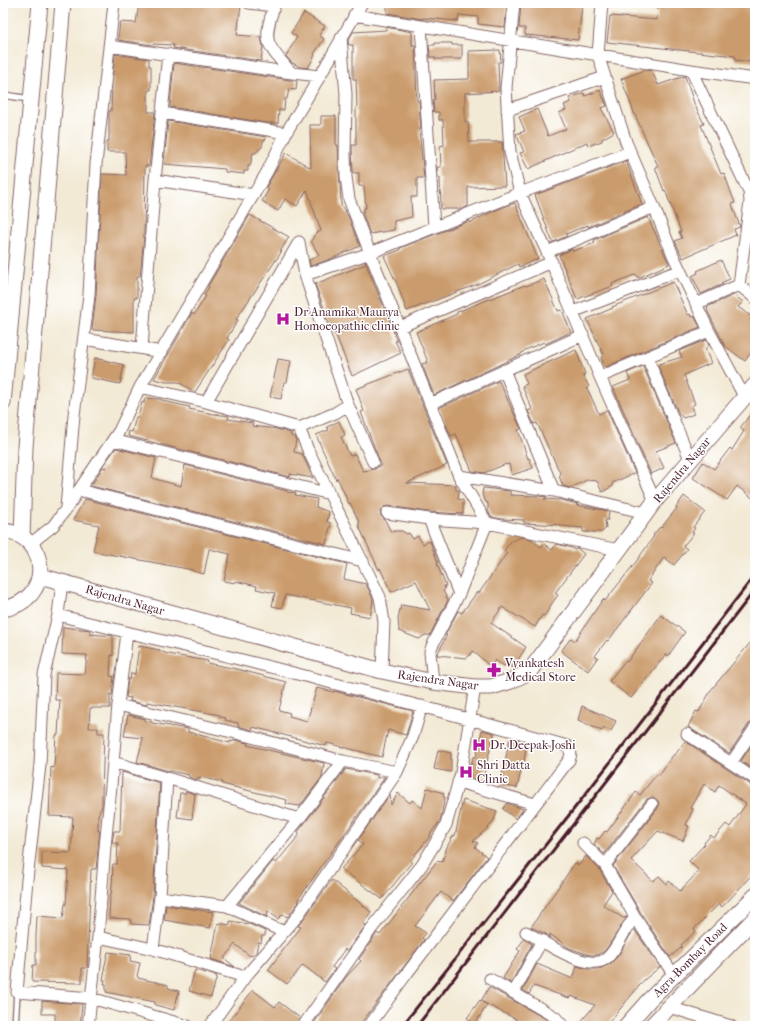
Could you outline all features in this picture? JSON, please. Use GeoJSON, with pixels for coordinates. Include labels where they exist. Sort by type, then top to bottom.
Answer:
{"type":"FeatureCollection","features":[{"type":"Feature","properties":{"kind":"main road"},"geometry":{"type":"LineString","coordinates":[[3,404],[4,373],[40,3]]}},
{"type":"Feature","properties":{"kind":"main road"},"geometry":{"type":"LineString","coordinates":[[26,540],[25,447],[63,3]]}},
{"type":"Feature","properties":{"kind":"main road","name":"Rajendra Nagar"},"geometry":{"type":"LineString","coordinates":[[40,576],[382,671],[433,682],[476,687],[491,687],[511,681],[529,672],[651,507],[690,459],[755,385]]}},
{"type":"Feature","properties":{"kind":"main road"},"geometry":{"type":"LineString","coordinates":[[3,531],[15,534],[26,540],[36,553],[40,565],[40,576],[37,587],[31,596],[23,603],[13,608],[3,609]]}},
{"type":"Feature","properties":{"kind":"main road","name":"Agra-Bombay Road"},"geometry":{"type":"LineString","coordinates":[[626,1026],[649,1000],[755,896]]}},
{"type":"Feature","properties":{"kind":"main road","name":"Agra-Bombay Road"},"geometry":{"type":"LineString","coordinates":[[651,1026],[754,919]]}},
{"type":"Feature","properties":{"kind":"street"},"geometry":{"type":"LineString","coordinates":[[66,509],[74,415],[89,295],[96,164],[114,3]]}},
{"type":"Feature","properties":{"kind":"street"},"geometry":{"type":"LineString","coordinates":[[249,3],[274,5],[268,34],[269,43],[272,49],[292,73]]}},
{"type":"Feature","properties":{"kind":"street"},"geometry":{"type":"LineString","coordinates":[[26,540],[53,526],[119,431],[140,387],[254,195],[286,133],[362,3]]}},
{"type":"Feature","properties":{"kind":"street"},"geometry":{"type":"LineString","coordinates":[[514,3],[506,88],[510,152],[520,193],[550,257],[583,335],[651,507]]}},
{"type":"Feature","properties":{"kind":"street"},"geometry":{"type":"LineString","coordinates":[[602,3],[598,55],[630,152],[680,270],[709,331],[745,398]]}},
{"type":"Feature","properties":{"kind":"street"},"geometry":{"type":"LineString","coordinates":[[354,15],[755,79]]}},
{"type":"Feature","properties":{"kind":"street"},"geometry":{"type":"LineString","coordinates":[[421,26],[434,227]]}},
{"type":"Feature","properties":{"kind":"street"},"geometry":{"type":"LineString","coordinates":[[341,38],[346,94],[345,156],[349,199],[459,476],[487,523]]}},
{"type":"Feature","properties":{"kind":"street"},"geometry":{"type":"LineString","coordinates":[[109,46],[320,76]]}},
{"type":"Feature","properties":{"kind":"street"},"geometry":{"type":"LineString","coordinates":[[142,348],[155,180],[168,54]]}},
{"type":"Feature","properties":{"kind":"street"},"geometry":{"type":"LineString","coordinates":[[691,70],[753,198],[739,285]]}},
{"type":"Feature","properties":{"kind":"street"},"geometry":{"type":"LineString","coordinates":[[508,110],[605,77]]}},
{"type":"Feature","properties":{"kind":"street"},"geometry":{"type":"LineString","coordinates":[[162,112],[286,133]]}},
{"type":"Feature","properties":{"kind":"street"},"geometry":{"type":"LineString","coordinates":[[305,275],[370,253],[520,193],[630,152]]}},
{"type":"Feature","properties":{"kind":"street"},"geometry":{"type":"LineString","coordinates":[[155,180],[254,195]]}},
{"type":"Feature","properties":{"kind":"street"},"geometry":{"type":"LineString","coordinates":[[400,327],[654,207]]}},
{"type":"Feature","properties":{"kind":"street"},"geometry":{"type":"LineString","coordinates":[[206,402],[299,242],[305,275],[348,405],[373,462]]}},
{"type":"Feature","properties":{"kind":"street"},"geometry":{"type":"LineString","coordinates":[[573,312],[680,270]]}},
{"type":"Feature","properties":{"kind":"street"},"geometry":{"type":"LineString","coordinates":[[739,285],[755,298]]}},
{"type":"Feature","properties":{"kind":"street"},"geometry":{"type":"LineString","coordinates":[[696,304],[739,285]]}},
{"type":"Feature","properties":{"kind":"street"},"geometry":{"type":"LineString","coordinates":[[600,377],[709,331]]}},
{"type":"Feature","properties":{"kind":"street"},"geometry":{"type":"LineString","coordinates":[[430,404],[583,335]]}},
{"type":"Feature","properties":{"kind":"street"},"geometry":{"type":"LineString","coordinates":[[84,339],[162,352]]}},
{"type":"Feature","properties":{"kind":"street"},"geometry":{"type":"LineString","coordinates":[[647,357],[690,459]]}},
{"type":"Feature","properties":{"kind":"street"},"geometry":{"type":"LineString","coordinates":[[504,370],[554,491]]}},
{"type":"Feature","properties":{"kind":"street"},"geometry":{"type":"LineString","coordinates":[[140,387],[206,402],[299,428],[335,413],[348,405]]}},
{"type":"Feature","properties":{"kind":"street"},"geometry":{"type":"LineString","coordinates":[[299,428],[308,450],[380,597],[384,622],[382,671]]}},
{"type":"Feature","properties":{"kind":"street"},"geometry":{"type":"LineString","coordinates":[[113,440],[330,494]]}},
{"type":"Feature","properties":{"kind":"street"},"geometry":{"type":"LineString","coordinates":[[459,476],[651,507]]}},
{"type":"Feature","properties":{"kind":"street"},"geometry":{"type":"LineString","coordinates":[[79,490],[363,561]]}},
{"type":"Feature","properties":{"kind":"street"},"geometry":{"type":"LineString","coordinates":[[387,513],[430,519],[487,523],[619,550]]}},
{"type":"Feature","properties":{"kind":"street"},"geometry":{"type":"LineString","coordinates":[[430,519],[459,594]]}},
{"type":"Feature","properties":{"kind":"street"},"geometry":{"type":"LineString","coordinates":[[433,682],[430,652],[432,646],[459,594],[487,523]]}},
{"type":"Feature","properties":{"kind":"street"},"geometry":{"type":"LineString","coordinates":[[62,582],[58,615],[44,675],[40,764],[27,880],[17,992],[90,998],[188,1026]]}},
{"type":"Feature","properties":{"kind":"street"},"geometry":{"type":"LineString","coordinates":[[58,615],[271,667],[470,718],[567,746],[571,755],[569,760],[405,976],[369,1026]]}},
{"type":"Feature","properties":{"kind":"street"},"geometry":{"type":"LineString","coordinates":[[88,1026],[98,937],[104,847],[118,705],[127,633]]}},
{"type":"Feature","properties":{"kind":"street"},"geometry":{"type":"LineString","coordinates":[[303,1026],[372,928],[422,865],[446,825],[458,782],[476,687]]}},
{"type":"Feature","properties":{"kind":"street"},"geometry":{"type":"LineString","coordinates":[[118,705],[244,735],[343,761],[397,772]]}},
{"type":"Feature","properties":{"kind":"street"},"geometry":{"type":"LineString","coordinates":[[210,1026],[245,977],[296,918],[397,772],[413,736],[422,706]]}},
{"type":"Feature","properties":{"kind":"street"},"geometry":{"type":"LineString","coordinates":[[731,763],[755,728]]}},
{"type":"Feature","properties":{"kind":"street"},"geometry":{"type":"LineString","coordinates":[[687,734],[755,779]]}},
{"type":"Feature","properties":{"kind":"street"},"geometry":{"type":"LineString","coordinates":[[227,906],[299,819],[343,761]]}},
{"type":"Feature","properties":{"kind":"street"},"geometry":{"type":"LineString","coordinates":[[113,762],[299,819]]}},
{"type":"Feature","properties":{"kind":"street"},"geometry":{"type":"LineString","coordinates":[[153,949],[160,897],[167,778]]}},
{"type":"Feature","properties":{"kind":"street"},"geometry":{"type":"LineString","coordinates":[[458,782],[535,804]]}},
{"type":"Feature","properties":{"kind":"street"},"geometry":{"type":"LineString","coordinates":[[605,865],[652,804]]}},
{"type":"Feature","properties":{"kind":"street"},"geometry":{"type":"LineString","coordinates":[[583,843],[605,865],[635,918],[674,975]]}},
{"type":"Feature","properties":{"kind":"street"},"geometry":{"type":"LineString","coordinates":[[160,897],[227,906],[284,932]]}},
{"type":"Feature","properties":{"kind":"street"},"geometry":{"type":"LineString","coordinates":[[526,932],[569,957],[598,962],[608,958],[626,929],[635,918]]}},
{"type":"Feature","properties":{"kind":"street"},"geometry":{"type":"LineString","coordinates":[[98,937],[153,949],[245,977]]}},
{"type":"Feature","properties":{"kind":"street"},"geometry":{"type":"LineString","coordinates":[[514,992],[542,940]]}},
{"type":"Feature","properties":{"kind":"street"},"geometry":{"type":"LineString","coordinates":[[490,979],[555,1017],[563,1026]]}},
{"type":"Feature","properties":{"kind":"street"},"geometry":{"type":"LineString","coordinates":[[669,1007],[731,1026]]}},
{"type":"Feature","properties":{"kind":"lane"},"geometry":{"type":"LineString","coordinates":[[3,95],[31,99]]}},
{"type":"Feature","properties":{"kind":"lane"},"geometry":{"type":"LineString","coordinates":[[15,1026],[17,992]]}},
{"type":"Feature","properties":{"kind":"building"},"geometry":{"type":"Polygon","coordinates":[[[139,3],[225,3],[241,5],[237,35],[261,37],[263,46],[261,61],[173,48],[174,45],[153,45],[118,40],[120,22],[136,23],[139,3]]]}},
{"type":"Feature","properties":{"kind":"building"},"geometry":{"type":"Polygon","coordinates":[[[387,3],[458,3],[479,6],[479,3],[507,3],[505,27],[478,24],[478,17],[459,15],[458,21],[423,19],[387,13],[387,3]]]}},
{"type":"Feature","properties":{"kind":"building"},"geometry":{"type":"Polygon","coordinates":[[[521,3],[576,3],[576,5],[582,6],[578,40],[525,35],[525,28],[519,28],[521,3]]]}},
{"type":"Feature","properties":{"kind":"building"},"geometry":{"type":"Polygon","coordinates":[[[658,3],[744,3],[744,7],[755,7],[755,62],[735,60],[735,56],[607,42],[610,16],[657,20],[658,3]]]}},
{"type":"Feature","properties":{"kind":"building"},"geometry":{"type":"Polygon","coordinates":[[[304,13],[325,26],[319,35],[324,39],[314,54],[315,55],[308,68],[300,67],[291,62],[286,56],[297,37],[291,33],[304,13]]]}},
{"type":"Feature","properties":{"kind":"building"},"geometry":{"type":"Polygon","coordinates":[[[386,27],[412,32],[412,45],[415,45],[417,101],[419,101],[421,129],[419,129],[424,178],[417,178],[417,197],[411,197],[412,217],[394,221],[394,230],[370,234],[362,212],[364,211],[364,208],[366,208],[364,186],[359,186],[359,173],[353,173],[352,145],[356,145],[356,79],[353,79],[353,45],[349,45],[348,41],[353,32],[386,30],[386,27]]]}},
{"type":"Feature","properties":{"kind":"building"},"geometry":{"type":"Polygon","coordinates":[[[435,43],[452,43],[452,45],[462,45],[462,59],[435,59],[435,57],[430,57],[429,45],[435,45],[435,43]]]}},
{"type":"Feature","properties":{"kind":"building"},"geometry":{"type":"Polygon","coordinates":[[[500,50],[501,62],[498,62],[499,91],[465,93],[465,122],[468,122],[469,142],[502,142],[505,186],[468,187],[468,206],[462,209],[441,209],[440,178],[438,178],[437,167],[441,167],[440,146],[444,145],[443,120],[439,120],[439,112],[434,112],[434,80],[469,79],[469,51],[500,50]]]}},
{"type":"Feature","properties":{"kind":"building"},"geometry":{"type":"Polygon","coordinates":[[[115,54],[149,59],[149,66],[151,66],[151,90],[148,90],[148,112],[155,112],[149,166],[145,166],[144,236],[140,276],[137,276],[137,298],[134,298],[134,332],[92,330],[96,295],[102,174],[126,175],[125,152],[107,152],[107,141],[109,141],[109,111],[111,111],[115,54]]]}},
{"type":"Feature","properties":{"kind":"building"},"geometry":{"type":"Polygon","coordinates":[[[174,63],[297,81],[296,90],[289,89],[287,99],[285,99],[284,110],[279,110],[278,123],[266,123],[170,107],[174,63]]]}},
{"type":"Feature","properties":{"kind":"building"},"geometry":{"type":"Polygon","coordinates":[[[645,70],[652,71],[658,85],[685,76],[694,103],[704,124],[701,125],[721,174],[724,173],[735,203],[732,204],[740,227],[734,229],[736,235],[683,258],[675,241],[682,238],[679,232],[681,232],[655,167],[658,166],[635,115],[621,79],[645,70]]]}},
{"type":"Feature","properties":{"kind":"building"},"geometry":{"type":"Polygon","coordinates":[[[600,90],[607,106],[601,108],[614,132],[602,139],[602,141],[588,146],[587,142],[528,169],[520,153],[524,152],[516,134],[525,131],[519,117],[537,109],[548,136],[566,129],[559,113],[566,110],[564,105],[571,102],[569,98],[584,93],[585,96],[600,90]]]}},
{"type":"Feature","properties":{"kind":"building"},"geometry":{"type":"Polygon","coordinates":[[[321,116],[336,116],[336,145],[338,145],[341,205],[348,216],[360,246],[310,266],[309,260],[319,255],[311,241],[316,233],[321,231],[307,190],[297,206],[285,199],[278,211],[262,201],[269,189],[266,187],[286,153],[311,168],[310,125],[321,125],[321,116]]]}},
{"type":"Feature","properties":{"kind":"building"},"geometry":{"type":"Polygon","coordinates":[[[168,121],[266,137],[266,139],[263,141],[262,147],[253,153],[250,166],[248,166],[248,171],[244,171],[244,174],[225,172],[225,169],[164,164],[168,121]]]}},
{"type":"Feature","properties":{"kind":"building"},"geometry":{"type":"Polygon","coordinates":[[[626,161],[642,204],[588,227],[588,225],[566,234],[567,236],[554,242],[552,241],[535,195],[626,161]]]}},
{"type":"Feature","properties":{"kind":"building"},"geometry":{"type":"Polygon","coordinates":[[[515,203],[538,259],[519,267],[518,264],[478,284],[407,311],[384,256],[400,250],[400,248],[469,221],[469,223],[515,203]]]}},
{"type":"Feature","properties":{"kind":"building"},"geometry":{"type":"Polygon","coordinates":[[[250,215],[289,237],[280,252],[282,251],[236,319],[238,320],[227,338],[229,340],[195,392],[178,382],[166,382],[154,379],[192,313],[194,315],[206,296],[204,295],[209,287],[208,286],[250,215]]]}},
{"type":"Feature","properties":{"kind":"building"},"geometry":{"type":"Polygon","coordinates":[[[648,217],[669,264],[638,278],[636,274],[612,284],[613,286],[577,299],[559,255],[572,249],[573,251],[595,243],[594,240],[648,217]]]}},
{"type":"Feature","properties":{"kind":"building"},"geometry":{"type":"Polygon","coordinates":[[[721,260],[730,279],[721,283],[723,284],[701,294],[692,276],[698,273],[697,271],[721,260]]]}},
{"type":"Feature","properties":{"kind":"building"},"geometry":{"type":"Polygon","coordinates":[[[366,264],[401,353],[352,376],[334,330],[331,331],[315,284],[366,264]]]}},
{"type":"Feature","properties":{"kind":"building"},"geometry":{"type":"Polygon","coordinates":[[[544,279],[558,311],[562,310],[571,332],[545,344],[544,342],[525,350],[520,355],[434,395],[422,364],[428,362],[416,332],[457,314],[457,312],[544,279]]]}},
{"type":"Feature","properties":{"kind":"building"},"geometry":{"type":"Polygon","coordinates":[[[673,282],[688,315],[690,314],[691,317],[694,316],[700,327],[605,367],[601,357],[604,356],[587,319],[673,282]]]}},
{"type":"Feature","properties":{"kind":"building"},"geometry":{"type":"Polygon","coordinates":[[[734,295],[743,302],[738,307],[752,317],[750,320],[755,324],[755,347],[745,361],[725,346],[707,310],[707,307],[734,295]]]}},
{"type":"Feature","properties":{"kind":"building"},"geometry":{"type":"Polygon","coordinates":[[[706,340],[709,345],[705,349],[711,363],[684,375],[695,404],[691,406],[694,414],[683,418],[679,414],[658,366],[659,364],[682,357],[679,351],[706,340]]]}},
{"type":"Feature","properties":{"kind":"building"},"geometry":{"type":"Polygon","coordinates":[[[576,350],[585,374],[583,375],[589,387],[587,388],[599,414],[607,410],[635,473],[612,483],[613,486],[602,492],[597,481],[587,480],[570,488],[563,486],[559,476],[561,475],[537,423],[534,424],[528,411],[532,409],[522,386],[527,384],[523,374],[576,350]]]}},
{"type":"Feature","properties":{"kind":"building"},"geometry":{"type":"Polygon","coordinates":[[[95,358],[124,365],[120,384],[91,378],[95,358]]]}},
{"type":"Feature","properties":{"kind":"building"},"geometry":{"type":"Polygon","coordinates":[[[278,359],[291,361],[287,382],[284,382],[281,399],[270,397],[278,359]]]}},
{"type":"Feature","properties":{"kind":"building"},"geometry":{"type":"Polygon","coordinates":[[[643,366],[676,443],[656,451],[664,468],[651,474],[613,387],[630,380],[627,373],[643,366]]]}},
{"type":"Feature","properties":{"kind":"building"},"geometry":{"type":"Polygon","coordinates":[[[408,369],[447,465],[407,483],[456,485],[456,490],[459,490],[458,499],[463,500],[463,514],[428,512],[388,506],[384,507],[380,512],[391,532],[402,531],[407,534],[409,533],[413,539],[418,536],[423,544],[430,541],[446,586],[444,586],[445,589],[443,591],[448,600],[430,635],[425,635],[419,639],[399,631],[398,618],[401,605],[430,610],[416,581],[391,592],[380,568],[379,570],[350,503],[349,504],[337,477],[336,480],[316,435],[329,430],[327,427],[339,421],[345,435],[341,437],[350,456],[355,454],[363,471],[375,469],[381,465],[361,412],[364,411],[356,389],[408,369]]]}},
{"type":"Feature","properties":{"kind":"building"},"geometry":{"type":"Polygon","coordinates":[[[499,381],[521,429],[518,430],[528,459],[529,458],[533,468],[512,475],[509,464],[484,473],[472,471],[456,434],[451,436],[439,408],[499,381]]]}},
{"type":"Feature","properties":{"kind":"building"},"geometry":{"type":"Polygon","coordinates":[[[145,398],[159,399],[190,407],[189,409],[229,416],[228,419],[253,423],[252,426],[277,429],[291,433],[291,436],[295,437],[296,439],[294,452],[302,454],[313,478],[290,474],[290,477],[128,436],[129,431],[132,432],[136,417],[138,417],[142,402],[144,403],[145,398]]]}},
{"type":"Feature","properties":{"kind":"building"},"geometry":{"type":"Polygon","coordinates":[[[755,408],[755,500],[737,486],[727,500],[693,478],[703,462],[714,469],[730,448],[732,450],[744,431],[740,428],[755,408]]]}},
{"type":"Feature","properties":{"kind":"building"},"geometry":{"type":"Polygon","coordinates":[[[116,448],[156,458],[152,478],[181,486],[185,465],[287,492],[296,493],[295,495],[317,499],[316,507],[329,512],[327,522],[331,523],[326,544],[91,486],[103,467],[106,468],[107,460],[116,448]]]}},
{"type":"Feature","properties":{"kind":"building"},"geometry":{"type":"Polygon","coordinates":[[[483,488],[510,491],[510,495],[547,497],[544,499],[561,500],[578,504],[576,505],[609,511],[608,520],[605,520],[606,528],[602,532],[583,532],[583,528],[524,523],[524,520],[491,517],[488,510],[488,503],[482,495],[483,488]]]}},
{"type":"Feature","properties":{"kind":"building"},"geometry":{"type":"Polygon","coordinates":[[[684,496],[705,512],[693,527],[695,528],[692,532],[694,533],[683,546],[687,549],[674,565],[664,557],[648,581],[652,583],[595,656],[598,657],[588,671],[561,651],[571,638],[575,641],[603,599],[605,601],[636,562],[654,536],[653,535],[660,527],[661,528],[677,508],[676,507],[684,496]]]}},
{"type":"Feature","properties":{"kind":"building"},"geometry":{"type":"Polygon","coordinates":[[[85,499],[347,564],[344,579],[366,584],[373,599],[370,617],[350,613],[351,608],[285,595],[282,608],[272,606],[275,593],[256,589],[257,586],[235,581],[235,583],[224,581],[230,554],[209,549],[204,574],[193,570],[93,551],[99,525],[73,520],[85,499]]]}},
{"type":"Feature","properties":{"kind":"building"},"geometry":{"type":"Polygon","coordinates":[[[522,537],[531,539],[541,547],[544,544],[552,550],[557,544],[575,550],[577,548],[584,554],[555,593],[558,595],[544,616],[542,615],[535,627],[502,607],[491,623],[526,647],[513,668],[507,664],[504,666],[495,660],[491,667],[473,651],[467,658],[437,655],[447,635],[445,635],[458,611],[462,613],[477,592],[479,593],[507,553],[504,551],[511,541],[522,537]]]}},
{"type":"Feature","properties":{"kind":"building"},"geometry":{"type":"Polygon","coordinates":[[[661,615],[685,632],[668,656],[666,654],[631,698],[609,681],[625,661],[627,662],[661,615]]]}},
{"type":"Feature","properties":{"kind":"building"},"geometry":{"type":"Polygon","coordinates":[[[63,627],[90,630],[90,634],[113,636],[113,656],[111,655],[110,676],[114,677],[112,695],[110,694],[110,708],[90,708],[89,728],[98,728],[98,733],[104,733],[102,806],[98,815],[98,831],[100,831],[96,869],[91,869],[87,968],[82,968],[82,983],[32,982],[33,965],[36,965],[37,916],[63,918],[66,904],[68,870],[42,868],[42,852],[71,853],[73,817],[49,816],[51,767],[54,768],[60,700],[55,700],[56,673],[85,674],[87,655],[62,654],[63,627]]]}},
{"type":"Feature","properties":{"kind":"building"},"geometry":{"type":"Polygon","coordinates":[[[755,637],[755,721],[749,724],[729,753],[688,727],[696,711],[699,712],[711,690],[755,637]]]}},
{"type":"Feature","properties":{"kind":"building"},"geometry":{"type":"Polygon","coordinates":[[[139,646],[160,650],[168,654],[208,661],[207,663],[286,682],[279,710],[290,713],[289,716],[307,721],[317,688],[413,711],[406,735],[388,730],[382,757],[327,743],[326,746],[253,727],[252,730],[238,726],[238,723],[225,720],[226,718],[220,717],[220,715],[147,702],[147,705],[130,701],[131,698],[126,697],[128,679],[130,679],[131,673],[135,674],[139,646]]]}},
{"type":"Feature","properties":{"kind":"building"},"geometry":{"type":"Polygon","coordinates":[[[582,706],[616,721],[611,731],[604,728],[602,731],[578,720],[582,706]]]}},
{"type":"Feature","properties":{"kind":"building"},"geometry":{"type":"Polygon","coordinates":[[[128,715],[145,719],[145,721],[152,723],[188,729],[188,732],[230,743],[230,741],[233,742],[234,740],[248,743],[247,745],[324,763],[322,777],[300,806],[286,804],[287,800],[222,784],[222,782],[200,777],[200,779],[197,778],[197,780],[189,777],[189,775],[137,762],[143,738],[124,736],[128,715]]]}},
{"type":"Feature","properties":{"kind":"building"},"geometry":{"type":"Polygon","coordinates":[[[482,730],[494,733],[482,782],[470,778],[471,775],[469,774],[473,757],[476,757],[482,730]]]}},
{"type":"Feature","properties":{"kind":"building"},"geometry":{"type":"Polygon","coordinates":[[[510,738],[527,742],[524,762],[517,788],[500,785],[510,738]]]}},
{"type":"Feature","properties":{"kind":"building"},"geometry":{"type":"Polygon","coordinates":[[[755,740],[755,771],[741,761],[755,740]]]}},
{"type":"Feature","properties":{"kind":"building"},"geometry":{"type":"Polygon","coordinates":[[[685,741],[751,785],[755,786],[755,871],[722,907],[719,904],[694,929],[696,931],[681,945],[682,947],[670,957],[644,918],[613,866],[658,808],[658,801],[653,797],[647,799],[604,854],[594,844],[597,838],[599,839],[605,831],[607,832],[636,792],[640,795],[657,774],[659,775],[674,754],[675,755],[685,741]],[[704,784],[690,808],[693,809],[686,825],[689,826],[683,841],[658,831],[631,860],[653,881],[659,876],[667,884],[669,881],[680,891],[699,871],[689,861],[705,844],[704,843],[711,835],[714,838],[726,824],[730,827],[746,804],[719,785],[715,792],[704,784]]]}},
{"type":"Feature","properties":{"kind":"building"},"geometry":{"type":"Polygon","coordinates":[[[438,750],[451,753],[451,772],[434,769],[438,750]]]}},
{"type":"Feature","properties":{"kind":"building"},"geometry":{"type":"Polygon","coordinates":[[[346,769],[377,775],[377,778],[385,777],[297,901],[299,902],[290,914],[287,917],[283,914],[278,919],[268,911],[267,917],[239,903],[273,861],[276,863],[300,834],[298,832],[346,769]]]}},
{"type":"Feature","properties":{"kind":"building"},"geometry":{"type":"Polygon","coordinates":[[[122,772],[160,783],[153,896],[149,925],[131,924],[131,919],[109,918],[113,864],[117,864],[118,843],[112,843],[114,831],[120,831],[122,772]]]}},
{"type":"Feature","properties":{"kind":"building"},"geometry":{"type":"Polygon","coordinates":[[[427,788],[444,793],[443,796],[445,797],[440,821],[410,861],[412,862],[382,899],[341,869],[363,844],[358,840],[390,794],[391,805],[398,793],[410,803],[412,800],[422,808],[427,788]]]}},
{"type":"Feature","properties":{"kind":"building"},"geometry":{"type":"Polygon","coordinates":[[[186,791],[195,794],[192,819],[177,817],[180,793],[186,793],[186,791]]]}},
{"type":"Feature","properties":{"kind":"building"},"geometry":{"type":"Polygon","coordinates":[[[463,800],[497,811],[494,820],[488,828],[473,841],[478,843],[475,847],[487,857],[453,901],[441,892],[415,926],[426,933],[422,938],[424,940],[359,1026],[312,1026],[346,977],[361,961],[359,959],[377,933],[380,935],[437,861],[442,862],[447,847],[453,836],[455,836],[463,800]]]}},
{"type":"Feature","properties":{"kind":"building"},"geometry":{"type":"Polygon","coordinates":[[[507,803],[523,809],[516,819],[503,809],[507,803]]]}},
{"type":"Feature","properties":{"kind":"building"},"geometry":{"type":"Polygon","coordinates":[[[586,856],[599,869],[612,891],[603,905],[623,918],[627,917],[607,948],[597,955],[590,955],[569,948],[550,934],[549,937],[531,927],[575,863],[579,865],[586,856]]]}},
{"type":"Feature","properties":{"kind":"building"},"geometry":{"type":"Polygon","coordinates":[[[332,880],[371,912],[363,923],[366,925],[347,951],[345,949],[332,967],[335,969],[325,982],[303,965],[287,984],[268,970],[301,927],[298,926],[332,880]]]}},
{"type":"Feature","properties":{"kind":"building"},"geometry":{"type":"Polygon","coordinates":[[[166,905],[213,912],[210,928],[164,920],[166,905]]]}},
{"type":"Feature","properties":{"kind":"building"},"geometry":{"type":"Polygon","coordinates":[[[230,921],[249,924],[265,931],[265,936],[262,936],[261,943],[258,942],[256,953],[250,956],[235,944],[224,958],[235,967],[211,959],[218,923],[230,925],[230,921]]]}},
{"type":"Feature","properties":{"kind":"building"},"geometry":{"type":"Polygon","coordinates":[[[634,929],[660,967],[644,980],[606,1026],[577,1026],[595,1005],[571,996],[569,998],[534,986],[529,994],[523,990],[537,964],[573,979],[577,966],[588,969],[599,969],[610,964],[618,956],[634,929]]]}},
{"type":"Feature","properties":{"kind":"building"},"geometry":{"type":"Polygon","coordinates":[[[524,939],[532,944],[511,983],[503,978],[520,951],[517,949],[524,939]]]}},
{"type":"Feature","properties":{"kind":"building"},"geometry":{"type":"Polygon","coordinates":[[[108,952],[131,955],[130,961],[140,963],[137,976],[138,978],[168,985],[168,988],[179,991],[174,1010],[155,1005],[155,1002],[106,992],[106,984],[104,984],[105,980],[103,980],[108,952]]]}},
{"type":"Feature","properties":{"kind":"building"},"geometry":{"type":"Polygon","coordinates":[[[195,970],[217,976],[211,997],[189,991],[195,970]]]}},
{"type":"Feature","properties":{"kind":"building"},"geometry":{"type":"Polygon","coordinates":[[[489,987],[551,1022],[554,1026],[521,1026],[515,1023],[516,1019],[482,1002],[487,1005],[475,1024],[467,1018],[480,1000],[481,1001],[489,987]]]}},
{"type":"Feature","properties":{"kind":"building"},"geometry":{"type":"Polygon","coordinates":[[[253,990],[275,1007],[279,1002],[300,1018],[296,1026],[225,1026],[253,990]]]}},
{"type":"Feature","properties":{"kind":"building"},"geometry":{"type":"Polygon","coordinates":[[[42,1001],[82,1004],[80,1026],[55,1026],[55,1014],[42,1014],[42,1001]]]}},
{"type":"Feature","properties":{"kind":"railway"},"geometry":{"type":"LineString","coordinates":[[402,1026],[581,800],[755,575]]}},
{"type":"Feature","properties":{"kind":"railway"},"geometry":{"type":"LineString","coordinates":[[417,1026],[755,590]]}},
{"type":"Feature","properties":{"kind":"place","name":"Dr Anamika Maurya Homoeopathic clinic"},"geometry":{"type":"Point","coordinates":[283,319]}},
{"type":"Feature","properties":{"kind":"place","name":"Vyankatesh Medical Store"},"geometry":{"type":"Point","coordinates":[494,670]}},
{"type":"Feature","properties":{"kind":"place","name":"Dr. Deepak Joshi"},"geometry":{"type":"Point","coordinates":[479,745]}},
{"type":"Feature","properties":{"kind":"place","name":"Shri Datta Clinic"},"geometry":{"type":"Point","coordinates":[466,772]}}]}
